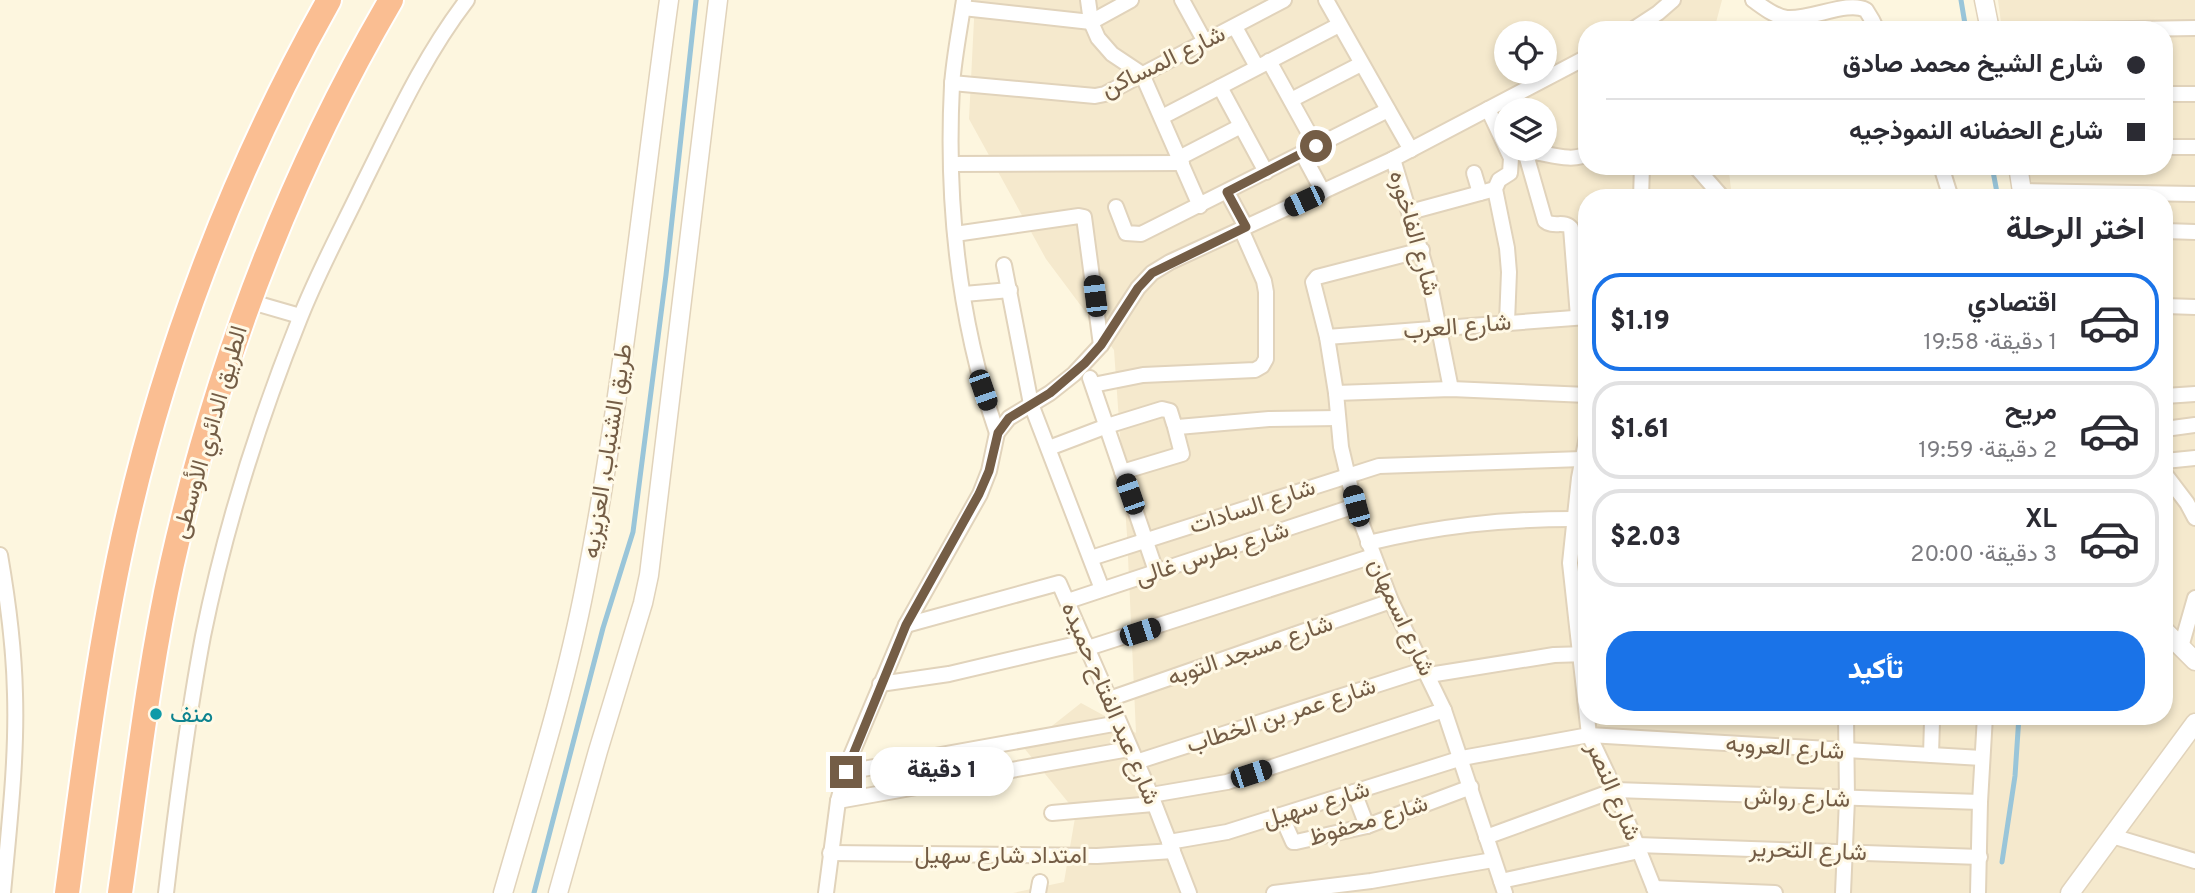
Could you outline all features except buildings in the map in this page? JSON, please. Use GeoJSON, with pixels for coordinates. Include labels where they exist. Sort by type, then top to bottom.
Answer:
{"type":"FeatureCollection","features":[{"type":"Feature","properties":{"kind":"highway"},"geometry":{"type":"LineString","coordinates":[[66,893],[102,648],[120,555],[153,425],[199,284],[234,196],[272,110],[329,0]]}},
{"type":"Feature","properties":{"kind":"highway","name":"الطريق الدائري الأوسطى"},"geometry":{"type":"LineString","coordinates":[[120,893],[171,567],[210,414],[248,301],[282,215],[320,131],[391,0]]}},
{"type":"Feature","properties":{"kind":"street"},"geometry":{"type":"LineString","coordinates":[[166,893],[186,733],[204,634],[227,536],[253,452],[300,316],[421,69],[467,0]]}},
{"type":"Feature","properties":{"kind":"street","name":"طريق الشنباب, العزيزيه"},"geometry":{"type":"LineString","coordinates":[[503,893],[562,686],[585,588],[619,373],[669,0]]}},
{"type":"Feature","properties":{"kind":"street"},"geometry":{"type":"LineString","coordinates":[[558,893],[649,575],[718,0]]}},
{"type":"Feature","properties":{"kind":"street"},"geometry":{"type":"LineString","coordinates":[[1088,0],[1091,22],[1098,38],[1112,54],[1142,74],[1200,205]]}},
{"type":"Feature","properties":{"kind":"street"},"geometry":{"type":"LineString","coordinates":[[998,433],[983,390],[955,234],[952,83],[964,4],[1091,22],[1131,0]]}},
{"type":"Feature","properties":{"kind":"street"},"geometry":{"type":"LineString","coordinates":[[1182,0],[1205,42]]}},
{"type":"Feature","properties":{"kind":"street"},"geometry":{"type":"LineString","coordinates":[[1326,0],[1411,150]]}},
{"type":"Feature","properties":{"kind":"street"},"geometry":{"type":"LineString","coordinates":[[1646,21],[1673,0]]}},
{"type":"Feature","properties":{"kind":"street"},"geometry":{"type":"LineString","coordinates":[[1753,0],[1786,18],[1853,1],[1866,10],[1872,21]]}},
{"type":"Feature","properties":{"kind":"street"},"geometry":{"type":"LineString","coordinates":[[1984,0],[1988,21]]}},
{"type":"Feature","properties":{"kind":"street","name":"شارع المساكن"},"geometry":{"type":"LineString","coordinates":[[952,83],[1095,96],[1114,91],[1281,1]]}},
{"type":"Feature","properties":{"kind":"street"},"geometry":{"type":"LineString","coordinates":[[1162,117],[1339,25]]}},
{"type":"Feature","properties":{"kind":"street"},"geometry":{"type":"LineString","coordinates":[[1235,27],[1291,100],[1323,192]]}},
{"type":"Feature","properties":{"kind":"street"},"geometry":{"type":"LineString","coordinates":[[2173,28],[2195,28]]}},
{"type":"Feature","properties":{"kind":"street"},"geometry":{"type":"LineString","coordinates":[[826,893],[838,801],[846,772],[906,625],[979,494],[989,471],[998,433],[1009,418],[1065,382],[1085,363],[1101,345],[1138,288],[1152,273],[1393,159],[1578,62]]}},
{"type":"Feature","properties":{"kind":"street"},"geometry":{"type":"LineString","coordinates":[[1291,100],[1361,64]]}},
{"type":"Feature","properties":{"kind":"street"},"geometry":{"type":"LineString","coordinates":[[1220,87],[1266,172]]}},
{"type":"Feature","properties":{"kind":"street"},"geometry":{"type":"LineString","coordinates":[[2173,94],[2195,94]]}},
{"type":"Feature","properties":{"kind":"street"},"geometry":{"type":"LineString","coordinates":[[1410,212],[1488,191],[1510,173],[1512,163],[1488,109]]}},
{"type":"Feature","properties":{"kind":"street"},"geometry":{"type":"LineString","coordinates":[[1116,207],[1126,233],[1141,234],[1388,110]]}},
{"type":"Feature","properties":{"kind":"street"},"geometry":{"type":"LineString","coordinates":[[952,164],[1180,161],[1241,126]]}},
{"type":"Feature","properties":{"kind":"street"},"geometry":{"type":"LineString","coordinates":[[2173,147],[2195,147]]}},
{"type":"Feature","properties":{"kind":"street"},"geometry":{"type":"LineString","coordinates":[[1557,155],[1578,157]]}},
{"type":"Feature","properties":{"kind":"street","name":"شارع الفاخوره"},"geometry":{"type":"LineString","coordinates":[[1393,159],[1422,250],[1451,389]]}},
{"type":"Feature","properties":{"kind":"street"},"geometry":{"type":"LineString","coordinates":[[1512,163],[1518,161]]}},
{"type":"Feature","properties":{"kind":"street"},"geometry":{"type":"LineString","coordinates":[[1528,161],[1545,221],[1549,224],[1570,226],[1578,241]]}},
{"type":"Feature","properties":{"kind":"street"},"geometry":{"type":"LineString","coordinates":[[1474,173],[1488,191],[1507,247],[1507,322]]}},
{"type":"Feature","properties":{"kind":"street"},"geometry":{"type":"LineString","coordinates":[[1703,175],[1715,189]]}},
{"type":"Feature","properties":{"kind":"street"},"geometry":{"type":"LineString","coordinates":[[1093,385],[1143,375],[1255,370],[1262,366],[1266,359],[1266,292],[1244,228],[1227,192]]}},
{"type":"Feature","properties":{"kind":"street"},"geometry":{"type":"LineString","coordinates":[[2173,194],[2195,194]]}},
{"type":"Feature","properties":{"kind":"street"},"geometry":{"type":"LineString","coordinates":[[955,234],[1084,217],[1101,345]]}},
{"type":"Feature","properties":{"kind":"street"},"geometry":{"type":"LineString","coordinates":[[2173,231],[2195,232]]}},
{"type":"Feature","properties":{"kind":"street","name":"شارع اسمهان"},"geometry":{"type":"LineString","coordinates":[[1422,250],[1314,279],[1328,337],[1338,418],[1356,506],[1391,601],[1444,710],[1503,887]]}},
{"type":"Feature","properties":{"kind":"street"},"geometry":{"type":"LineString","coordinates":[[1004,265],[1031,404],[1102,589]]}},
{"type":"Feature","properties":{"kind":"street"},"geometry":{"type":"LineString","coordinates":[[964,294],[1010,290]]}},
{"type":"Feature","properties":{"kind":"street"},"geometry":{"type":"LineString","coordinates":[[248,301],[300,316]]}},
{"type":"Feature","properties":{"kind":"street"},"geometry":{"type":"LineString","coordinates":[[2173,306],[2195,307]]}},
{"type":"Feature","properties":{"kind":"street","name":"شارع العرب"},"geometry":{"type":"LineString","coordinates":[[1328,337],[1578,317]]}},
{"type":"Feature","properties":{"kind":"street"},"geometry":{"type":"LineString","coordinates":[[1085,363],[1156,571]]}},
{"type":"Feature","properties":{"kind":"street"},"geometry":{"type":"LineString","coordinates":[[1336,393],[1451,389],[1578,395]]}},
{"type":"Feature","properties":{"kind":"street"},"geometry":{"type":"LineString","coordinates":[[2173,395],[2195,394]]}},
{"type":"Feature","properties":{"kind":"street"},"geometry":{"type":"LineString","coordinates":[[1049,449],[1107,426],[1162,409],[1170,411],[1182,454],[1122,472]]}},
{"type":"Feature","properties":{"kind":"street"},"geometry":{"type":"LineString","coordinates":[[1175,426],[1269,419],[1338,418]]}},
{"type":"Feature","properties":{"kind":"street"},"geometry":{"type":"LineString","coordinates":[[2173,428],[2195,425]]}},
{"type":"Feature","properties":{"kind":"street"},"geometry":{"type":"LineString","coordinates":[[2173,460],[2195,458]]}},
{"type":"Feature","properties":{"kind":"street","name":"شارع السادات"},"geometry":{"type":"LineString","coordinates":[[1091,558],[1379,466],[1395,463],[1578,459]]}},
{"type":"Feature","properties":{"kind":"street"},"geometry":{"type":"LineString","coordinates":[[2173,486],[2195,518]]}},
{"type":"Feature","properties":{"kind":"street","name":"شارع بطرس غالى"},"geometry":{"type":"LineString","coordinates":[[1068,601],[1356,506]]}},
{"type":"Feature","properties":{"kind":"street"},"geometry":{"type":"LineString","coordinates":[[880,684],[949,674],[1087,645],[1371,550],[1420,531],[1578,511]]}},
{"type":"Feature","properties":{"kind":"street","name":"شارع النصر"},"geometry":{"type":"LineString","coordinates":[[1578,517],[1570,563],[1578,587]]}},
{"type":"Feature","properties":{"kind":"street"},"geometry":{"type":"LineString","coordinates":[[0,555],[10,618],[15,696],[10,822],[3,893]]}},
{"type":"Feature","properties":{"kind":"street","name":"شارع عبد الفتاح حميده"},"geometry":{"type":"LineString","coordinates":[[906,625],[1061,584],[1189,893]]}},
{"type":"Feature","properties":{"kind":"street"},"geometry":{"type":"LineString","coordinates":[[2180,647],[2195,598]]}},
{"type":"Feature","properties":{"kind":"street","name":"شارع مسجد التوبه"},"geometry":{"type":"LineString","coordinates":[[1109,699],[1391,601]]}},
{"type":"Feature","properties":{"kind":"street"},"geometry":{"type":"LineString","coordinates":[[2173,640],[2195,661]]}},
{"type":"Feature","properties":{"kind":"street","name":"شارع عمر بن الخطاب"},"geometry":{"type":"LineString","coordinates":[[838,801],[1133,755],[1427,672],[1578,653]]}},
{"type":"Feature","properties":{"kind":"street"},"geometry":{"type":"LineString","coordinates":[[1052,813],[1152,800],[1227,782],[1444,710]]}},
{"type":"Feature","properties":{"kind":"street"},"geometry":{"type":"LineString","coordinates":[[846,772],[1119,723]]}},
{"type":"Feature","properties":{"kind":"street"},"geometry":{"type":"LineString","coordinates":[[2070,893],[2195,723]]}},
{"type":"Feature","properties":{"kind":"street","name":"شارع النصر"},"geometry":{"type":"LineString","coordinates":[[1588,725],[1589,735],[1615,790],[1655,891]]}},
{"type":"Feature","properties":{"kind":"street"},"geometry":{"type":"LineString","coordinates":[[1843,893],[1847,799],[1846,725]]}},
{"type":"Feature","properties":{"kind":"street"},"geometry":{"type":"LineString","coordinates":[[1931,755],[1932,725]]}},
{"type":"Feature","properties":{"kind":"street"},"geometry":{"type":"LineString","coordinates":[[1978,893],[1984,725]]}},
{"type":"Feature","properties":{"kind":"street","name":"شارع العروبه"},"geometry":{"type":"LineString","coordinates":[[1462,758],[1589,735],[1982,758]]}},
{"type":"Feature","properties":{"kind":"street","name":"شارع سهيل"},"geometry":{"type":"LineString","coordinates":[[1171,846],[1280,816],[1462,758]]}},
{"type":"Feature","properties":{"kind":"street","name":"شارع محفوظ"},"geometry":{"type":"LineString","coordinates":[[1280,816],[1293,842],[1367,826],[1471,787]]}},
{"type":"Feature","properties":{"kind":"street"},"geometry":{"type":"LineString","coordinates":[[1486,837],[1615,790]]}},
{"type":"Feature","properties":{"kind":"street","name":"شارع رواش"},"geometry":{"type":"LineString","coordinates":[[1615,790],[1980,802]]}},
{"type":"Feature","properties":{"kind":"street"},"geometry":{"type":"LineString","coordinates":[[1353,792],[1367,826]]}},
{"type":"Feature","properties":{"kind":"street"},"geometry":{"type":"LineString","coordinates":[[2112,836],[2195,861]]}},
{"type":"Feature","properties":{"kind":"street","name":"امتداد شارع سهيل"},"geometry":{"type":"LineString","coordinates":[[830,853],[1097,856],[1171,846]]}},
{"type":"Feature","properties":{"kind":"street","name":"شارع التحرير"},"geometry":{"type":"LineString","coordinates":[[1503,887],[1638,848],[1844,851],[1980,858]]}},
{"type":"Feature","properties":{"kind":"street"},"geometry":{"type":"LineString","coordinates":[[1274,893],[1371,881],[1493,860]]}},
{"type":"Feature","properties":{"kind":"street"},"geometry":{"type":"LineString","coordinates":[[1655,891],[1775,893]]}},
{"type":"Feature","properties":{"kind":"shaded area"},"geometry":{"type":"Polygon","coordinates":[[[975,0],[1722,0],[1716,21],[1578,21],[1578,175],[1729,175],[1731,189],[1578,189],[1578,725],[2173,725],[2173,189],[2017,189],[2016,175],[2173,175],[2173,21],[2001,21],[1998,0],[2195,0],[2195,893],[1013,893],[1064,882],[1076,812],[1024,748],[1081,703],[1136,733],[1127,535],[1114,350],[1046,259],[969,119],[975,0]]]}},
{"type":"Feature","properties":{"kind":"waterway"},"geometry":{"type":"LineString","coordinates":[[534,893],[603,628],[633,532],[666,275],[696,0]]}},
{"type":"Feature","properties":{"kind":"waterway"},"geometry":{"type":"LineString","coordinates":[[1961,0],[1964,21]]}},
{"type":"Feature","properties":{"kind":"waterway"},"geometry":{"type":"LineString","coordinates":[[1994,175],[1996,189]]}},
{"type":"Feature","properties":{"kind":"waterway"},"geometry":{"type":"LineString","coordinates":[[2002,862],[2015,776],[2018,725]]}},
{"type":"Feature","properties":{"kind":"place","name":"منف"},"geometry":{"type":"Point","coordinates":[156,714]}},
{"type":"Feature","properties":{"kind":"route"},"geometry":{"type":"LineString","coordinates":[[846,772],[897,644],[979,494],[989,471],[998,433],[1009,418],[1050,393],[1085,363],[1101,345],[1138,288],[1152,273],[1246,227],[1227,192],[1316,146]]}}]}
